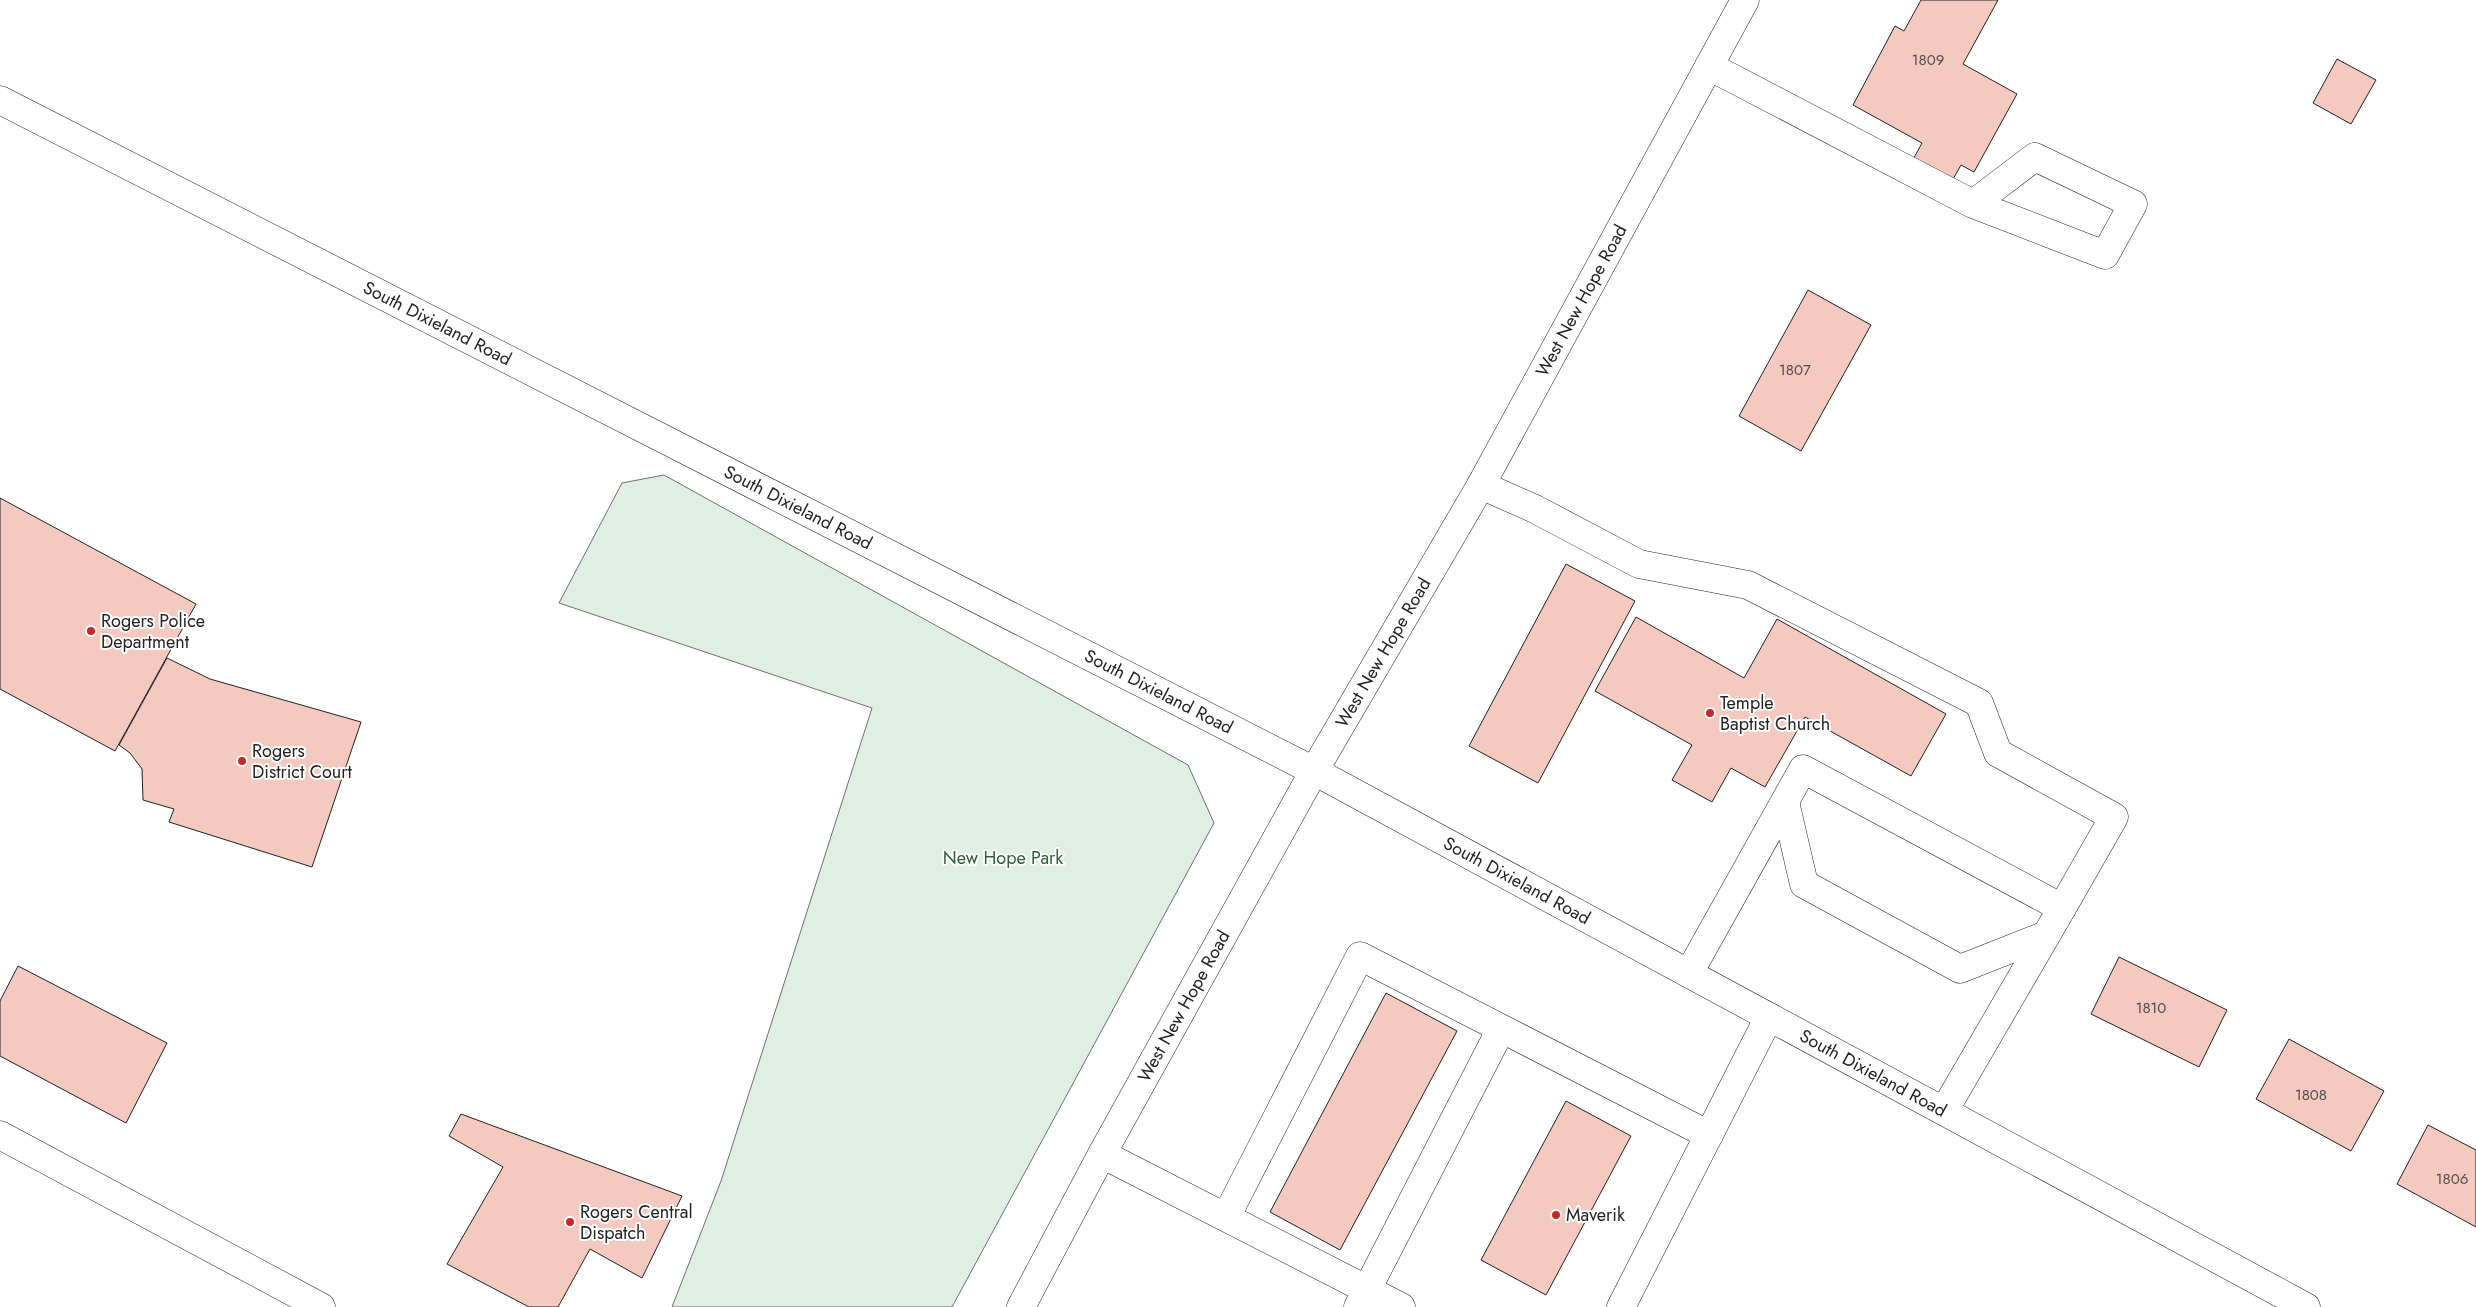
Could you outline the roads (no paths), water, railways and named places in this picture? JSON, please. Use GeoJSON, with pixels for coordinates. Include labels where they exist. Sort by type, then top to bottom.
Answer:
{"type":"FeatureCollection","features":[{"type":"Feature","properties":{"kind":"main road","name":"West New Hope Road"},"geometry":{"type":"LineString","coordinates":[[1020,1307],[1102,1154],[1314,771],[1481,485],[1745,0]]}},
{"type":"Feature","properties":{"kind":"main road"},"geometry":{"type":"LineString","coordinates":[[1709,66],[1973,204],[2105,254],[2133,204],[2035,157],[1973,204]]}},
{"type":"Feature","properties":{"kind":"main road","name":"South Dixieland Road"},"geometry":{"type":"LineString","coordinates":[[0,100],[1314,771],[2306,1307]]}},
{"type":"Feature","properties":{"kind":"main road"},"geometry":{"type":"LineString","coordinates":[[1481,485],[1535,509],[1639,564],[1748,585],[1979,703],[1998,753],[2114,817],[1944,1112]]}},
{"type":"Feature","properties":{"kind":"main road"},"geometry":{"type":"LineString","coordinates":[[1689,973],[1803,769],[2062,908]]}},
{"type":"Feature","properties":{"kind":"main road"},"geometry":{"type":"LineString","coordinates":[[1785,802],[1804,884],[1960,969],[2046,935]]}},
{"type":"Feature","properties":{"kind":"main road"},"geometry":{"type":"LineString","coordinates":[[1226,1217],[1360,956],[1709,1135]]}},
{"type":"Feature","properties":{"kind":"main road"},"geometry":{"type":"LineString","coordinates":[[1621,1307],[1769,1017]]}},
{"type":"Feature","properties":{"kind":"main road"},"geometry":{"type":"LineString","coordinates":[[1363,1298],[1501,1028]]}},
{"type":"Feature","properties":{"kind":"main road"},"geometry":{"type":"LineString","coordinates":[[0,1135],[321,1307]]}},
{"type":"Feature","properties":{"kind":"main road"},"geometry":{"type":"LineString","coordinates":[[1102,1154],[1226,1217],[1363,1298],[1401,1307]]}},
{"type":"Feature","properties":{"kind":"place","name":"Rogers Police Department"},"geometry":{"type":"Point","coordinates":[91,631]}},
{"type":"Feature","properties":{"kind":"place","name":"Temple Baptist Church"},"geometry":{"type":"Point","coordinates":[1710,713]}},
{"type":"Feature","properties":{"kind":"place","name":"Rogers District Court"},"geometry":{"type":"Point","coordinates":[242,761]}},
{"type":"Feature","properties":{"kind":"place","name":"Maverik"},"geometry":{"type":"Point","coordinates":[1556,1215]}},
{"type":"Feature","properties":{"kind":"place","name":"Rogers Central Dispatch"},"geometry":{"type":"Point","coordinates":[570,1222]}},
{"type":"Feature","properties":{"kind":"park label","name":"New Hope Park"},"geometry":{"type":"Point","coordinates":[1003,858]}}]}
